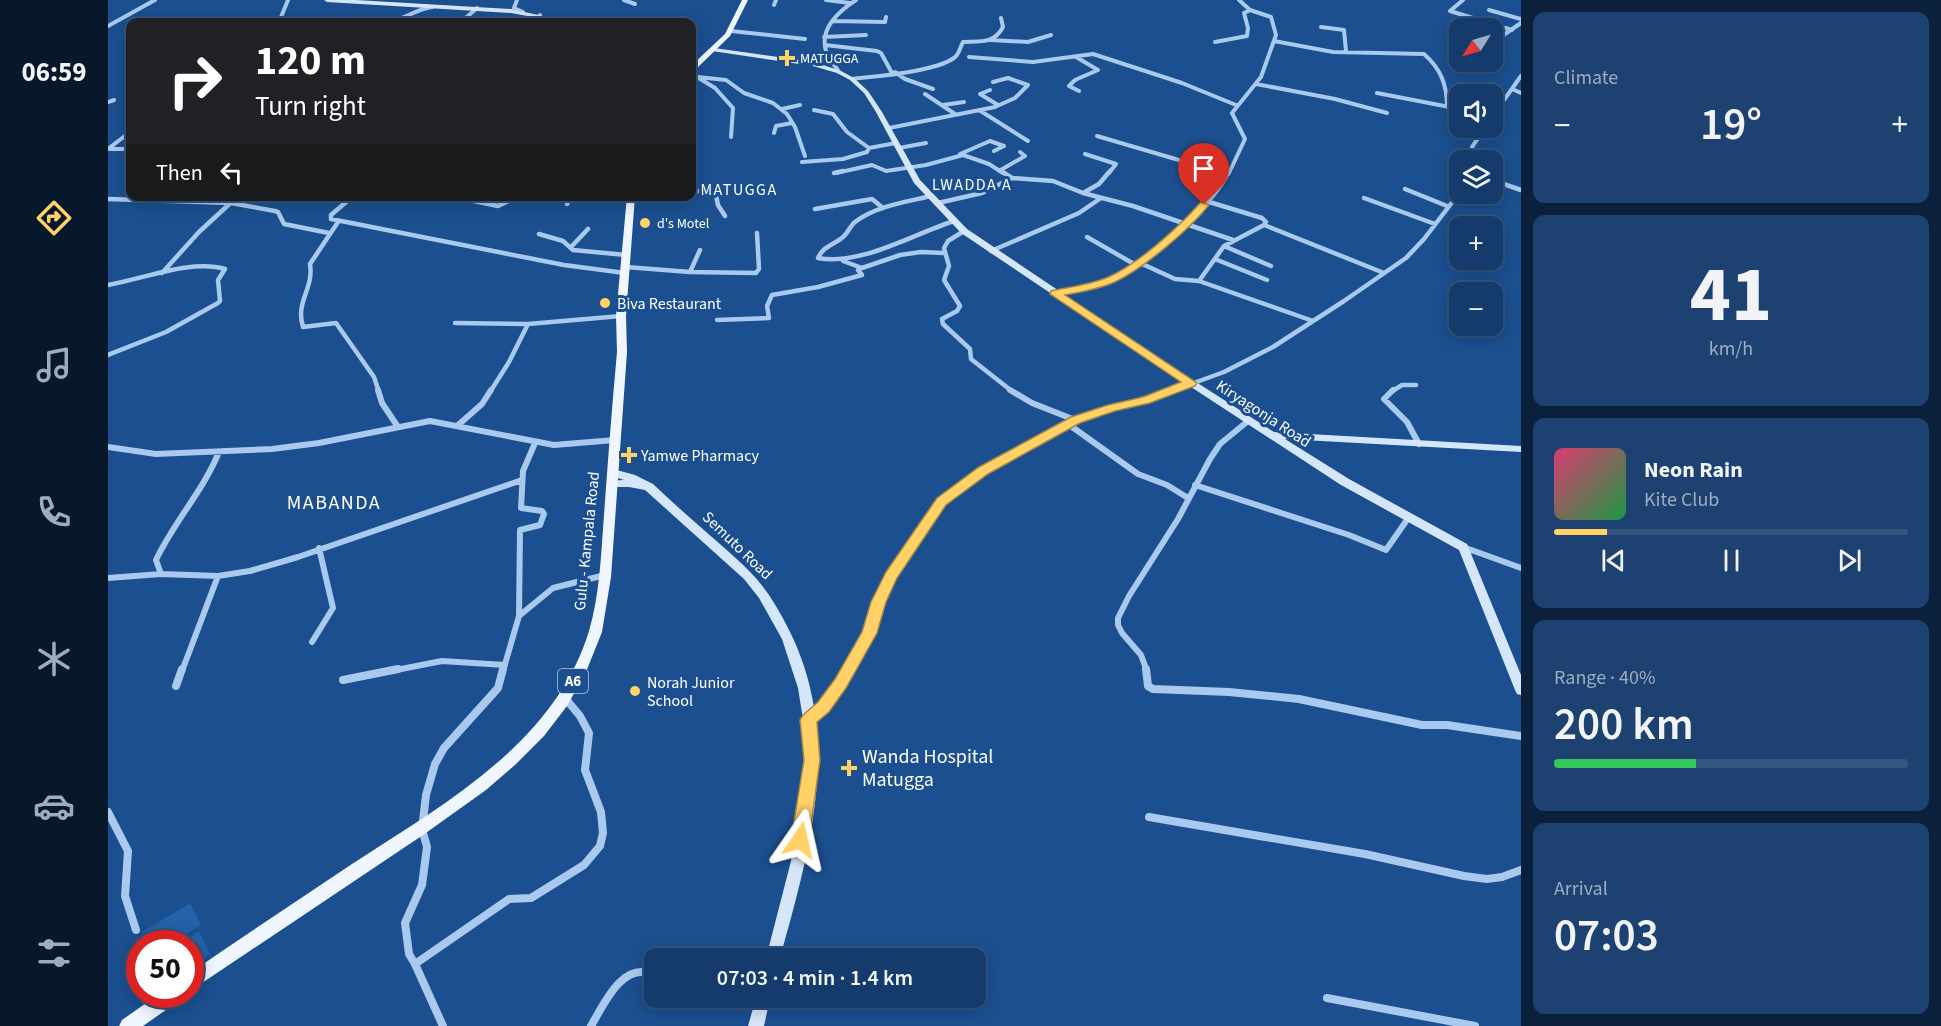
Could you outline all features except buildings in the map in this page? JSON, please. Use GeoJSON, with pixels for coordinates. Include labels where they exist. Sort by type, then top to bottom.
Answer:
{"type":"FeatureCollection","features":[{"type":"Feature","properties":{"kind":"main road"},"geometry":{"type":"LineString","coordinates":[[696,65],[714,50],[731,31],[746,0]]}},
{"type":"Feature","properties":{"kind":"main road","name":"Gulu - Kampala Road"},"geometry":{"type":"LineString","coordinates":[[204,974],[422,829],[504,766],[536,733],[565,697],[590,647],[602,602],[613,479],[622,352],[621,316],[631,201]]}},
{"type":"Feature","properties":{"kind":"main road"},"geometry":{"type":"LineString","coordinates":[[131,1025],[155,1008]]}},
{"type":"Feature","properties":{"kind":"street"},"geometry":{"type":"LineString","coordinates":[[108,26],[155,0]]}},
{"type":"Feature","properties":{"kind":"street"},"geometry":{"type":"LineString","coordinates":[[281,18],[288,0]]}},
{"type":"Feature","properties":{"kind":"street"},"geometry":{"type":"LineString","coordinates":[[327,0],[477,8],[523,12],[552,18]]}},
{"type":"Feature","properties":{"kind":"street"},"geometry":{"type":"LineString","coordinates":[[517,0],[514,8],[523,12]]}},
{"type":"Feature","properties":{"kind":"street"},"geometry":{"type":"LineString","coordinates":[[624,0],[635,4]]}},
{"type":"Feature","properties":{"kind":"street"},"geometry":{"type":"LineString","coordinates":[[774,5],[776,0]]}},
{"type":"Feature","properties":{"kind":"street"},"geometry":{"type":"LineString","coordinates":[[826,0],[850,3]]}},
{"type":"Feature","properties":{"kind":"street"},"geometry":{"type":"LineString","coordinates":[[839,72],[826,52],[824,37],[826,28],[850,3],[856,0]]}},
{"type":"Feature","properties":{"kind":"street"},"geometry":{"type":"LineString","coordinates":[[1055,294],[1099,284],[1112,279],[1136,263],[1187,224],[1228,174],[1245,139],[1232,112],[1261,77],[1276,35],[1271,17],[1250,10],[1239,0]]}},
{"type":"Feature","properties":{"kind":"street"},"geometry":{"type":"LineString","coordinates":[[1463,0],[1450,11],[1512,30]]}},
{"type":"Feature","properties":{"kind":"street"},"geometry":{"type":"LineString","coordinates":[[405,18],[420,9],[436,6]]}},
{"type":"Feature","properties":{"kind":"street"},"geometry":{"type":"LineString","coordinates":[[466,18],[477,8]]}},
{"type":"Feature","properties":{"kind":"street"},"geometry":{"type":"LineString","coordinates":[[1215,42],[1247,36],[1245,14],[1250,10]]}},
{"type":"Feature","properties":{"kind":"street"},"geometry":{"type":"LineString","coordinates":[[1489,10],[1521,21],[1503,36]]}},
{"type":"Feature","properties":{"kind":"street"},"geometry":{"type":"LineString","coordinates":[[536,18],[540,15]]}},
{"type":"Feature","properties":{"kind":"street"},"geometry":{"type":"LineString","coordinates":[[832,21],[885,22],[886,17]]}},
{"type":"Feature","properties":{"kind":"street"},"geometry":{"type":"LineString","coordinates":[[990,40],[1001,33],[1001,18]]}},
{"type":"Feature","properties":{"kind":"street"},"geometry":{"type":"LineString","coordinates":[[1321,27],[1344,30],[1346,51]]}},
{"type":"Feature","properties":{"kind":"street"},"geometry":{"type":"LineString","coordinates":[[731,31],[805,39]]}},
{"type":"Feature","properties":{"kind":"street"},"geometry":{"type":"LineString","coordinates":[[824,37],[866,35]]}},
{"type":"Feature","properties":{"kind":"street"},"geometry":{"type":"LineString","coordinates":[[852,79],[894,73],[951,60],[963,42],[990,40],[1028,42],[1051,35]]}},
{"type":"Feature","properties":{"kind":"street"},"geometry":{"type":"LineString","coordinates":[[1274,41],[1322,51],[1426,54],[1443,75],[1447,107],[1377,93]]}},
{"type":"Feature","properties":{"kind":"street"},"geometry":{"type":"LineString","coordinates":[[825,45],[877,51],[881,53],[894,73],[933,88]]}},
{"type":"Feature","properties":{"kind":"street","name":"Kiryagonja Road"},"geometry":{"type":"LineString","coordinates":[[714,50],[807,62],[839,72],[852,79],[866,92],[889,128],[909,167],[934,200],[964,231],[1248,421],[1356,489],[1463,547]]}},
{"type":"Feature","properties":{"kind":"street"},"geometry":{"type":"LineString","coordinates":[[969,57],[1033,62],[1096,55],[1182,83],[1236,105]]}},
{"type":"Feature","properties":{"kind":"street"},"geometry":{"type":"LineString","coordinates":[[1075,57],[1098,70],[1076,80],[1069,86],[1078,91]]}},
{"type":"Feature","properties":{"kind":"street"},"geometry":{"type":"LineString","coordinates":[[1503,102],[1521,76]]}},
{"type":"Feature","properties":{"kind":"street"},"geometry":{"type":"LineString","coordinates":[[698,77],[726,80],[744,93],[773,103],[782,110],[798,132],[805,156]]}},
{"type":"Feature","properties":{"kind":"street"},"geometry":{"type":"LineString","coordinates":[[698,77],[719,92],[734,110],[731,138]]}},
{"type":"Feature","properties":{"kind":"street"},"geometry":{"type":"LineString","coordinates":[[889,128],[1006,104],[1027,89],[1028,85],[1008,78],[993,82]]}},
{"type":"Feature","properties":{"kind":"street"},"geometry":{"type":"LineString","coordinates":[[1256,84],[1343,101],[1387,113]]}},
{"type":"Feature","properties":{"kind":"street"},"geometry":{"type":"LineString","coordinates":[[1512,89],[1521,93]]}},
{"type":"Feature","properties":{"kind":"street"},"geometry":{"type":"LineString","coordinates":[[990,90],[980,96],[998,105],[996,106]]}},
{"type":"Feature","properties":{"kind":"street"},"geometry":{"type":"LineString","coordinates":[[926,94],[955,114]]}},
{"type":"Feature","properties":{"kind":"street"},"geometry":{"type":"LineString","coordinates":[[108,102],[114,100]]}},
{"type":"Feature","properties":{"kind":"street"},"geometry":{"type":"LineString","coordinates":[[943,105],[964,102]]}},
{"type":"Feature","properties":{"kind":"street"},"geometry":{"type":"LineString","coordinates":[[782,110],[800,105]]}},
{"type":"Feature","properties":{"kind":"street"},"geometry":{"type":"LineString","coordinates":[[814,110],[833,114],[847,132],[869,148],[926,143]]}},
{"type":"Feature","properties":{"kind":"street"},"geometry":{"type":"LineString","coordinates":[[980,110],[1009,132],[1028,141]]}},
{"type":"Feature","properties":{"kind":"street"},"geometry":{"type":"LineString","coordinates":[[774,133],[776,126],[792,123]]}},
{"type":"Feature","properties":{"kind":"street"},"geometry":{"type":"LineString","coordinates":[[109,149],[126,135]]}},
{"type":"Feature","properties":{"kind":"street"},"geometry":{"type":"LineString","coordinates":[[1097,135],[1153,154],[1167,155],[1228,174]]}},
{"type":"Feature","properties":{"kind":"street"},"geometry":{"type":"LineString","coordinates":[[834,173],[873,165],[886,171],[909,167],[958,155],[990,141],[1004,146],[994,151]]}},
{"type":"Feature","properties":{"kind":"street"},"geometry":{"type":"LineString","coordinates":[[802,162],[825,162],[856,156],[867,152],[869,148]]}},
{"type":"Feature","properties":{"kind":"street"},"geometry":{"type":"LineString","coordinates":[[109,149],[126,149]]}},
{"type":"Feature","properties":{"kind":"street"},"geometry":{"type":"LineString","coordinates":[[999,171],[1025,156],[1020,152]]}},
{"type":"Feature","properties":{"kind":"street"},"geometry":{"type":"LineString","coordinates":[[1083,193],[1099,184],[1116,167],[1116,164],[1085,154]]}},
{"type":"Feature","properties":{"kind":"street"},"geometry":{"type":"LineString","coordinates":[[958,155],[975,158],[1012,178],[1053,181],[1083,193],[1233,240]]}},
{"type":"Feature","properties":{"kind":"street"},"geometry":{"type":"LineString","coordinates":[[943,253],[921,252],[900,255],[860,268],[843,261],[823,260],[817,256],[831,243],[844,236],[852,225],[883,208],[982,193],[1012,178]]}},
{"type":"Feature","properties":{"kind":"street"},"geometry":{"type":"LineString","coordinates":[[1503,184],[1521,190]]}},
{"type":"Feature","properties":{"kind":"street"},"geometry":{"type":"LineString","coordinates":[[808,720],[824,707],[841,684],[869,633],[878,602],[891,576],[941,501],[983,471],[1076,420],[1146,400],[1239,365],[1313,321],[1413,251],[1448,206],[1405,189]]}},
{"type":"Feature","properties":{"kind":"street"},"geometry":{"type":"LineString","coordinates":[[696,191],[715,191],[718,205],[724,216]]}},
{"type":"Feature","properties":{"kind":"street"},"geometry":{"type":"LineString","coordinates":[[108,198],[126,198]]}},
{"type":"Feature","properties":{"kind":"street"},"geometry":{"type":"LineString","coordinates":[[991,251],[1079,213],[1101,198]]}},
{"type":"Feature","properties":{"kind":"street"},"geometry":{"type":"LineString","coordinates":[[1364,198],[1436,224]]}},
{"type":"Feature","properties":{"kind":"street"},"geometry":{"type":"LineString","coordinates":[[815,209],[872,199],[883,208]]}},
{"type":"Feature","properties":{"kind":"street"},"geometry":{"type":"LineString","coordinates":[[206,201],[274,210],[278,212],[285,224],[329,233]]}},
{"type":"Feature","properties":{"kind":"street"},"geometry":{"type":"LineString","coordinates":[[347,201],[331,215],[331,219],[564,265],[625,265],[690,272],[758,272],[757,233]]}},
{"type":"Feature","properties":{"kind":"street"},"geometry":{"type":"LineString","coordinates":[[474,201],[498,206],[508,201]]}},
{"type":"Feature","properties":{"kind":"street"},"geometry":{"type":"LineString","coordinates":[[1206,201],[1265,220],[1264,225]]}},
{"type":"Feature","properties":{"kind":"street"},"geometry":{"type":"LineString","coordinates":[[161,274],[199,232],[231,203]]}},
{"type":"Feature","properties":{"kind":"street"},"geometry":{"type":"LineString","coordinates":[[843,261],[937,225],[954,221]]}},
{"type":"Feature","properties":{"kind":"street"},"geometry":{"type":"LineString","coordinates":[[338,222],[310,264],[312,276],[299,314],[300,322],[303,327],[308,328],[330,322],[336,323],[374,377],[382,404],[398,427]]}},
{"type":"Feature","properties":{"kind":"street"},"geometry":{"type":"LineString","coordinates":[[1199,281],[1224,246],[1264,225],[1383,273]]}},
{"type":"Feature","properties":{"kind":"street"},"geometry":{"type":"LineString","coordinates":[[572,246],[588,229]]}},
{"type":"Feature","properties":{"kind":"street"},"geometry":{"type":"LineString","coordinates":[[964,231],[947,241],[943,253],[949,266],[945,282],[960,306],[957,312],[942,319],[943,324],[970,349],[971,359],[999,384],[1038,406],[1076,420]]}},
{"type":"Feature","properties":{"kind":"street"},"geometry":{"type":"LineString","coordinates":[[539,234],[552,236],[572,246],[575,250],[625,265]]}},
{"type":"Feature","properties":{"kind":"street"},"geometry":{"type":"LineString","coordinates":[[1087,237],[1136,263],[1173,277],[1189,282],[1199,281],[1313,321]]}},
{"type":"Feature","properties":{"kind":"street"},"geometry":{"type":"LineString","coordinates":[[1224,246],[1271,266]]}},
{"type":"Feature","properties":{"kind":"street"},"geometry":{"type":"LineString","coordinates":[[690,272],[700,250]]}},
{"type":"Feature","properties":{"kind":"street"},"geometry":{"type":"LineString","coordinates":[[1215,259],[1267,280]]}},
{"type":"Feature","properties":{"kind":"street"},"geometry":{"type":"LineString","coordinates":[[108,285],[190,268],[225,268],[218,280],[220,301],[166,332],[108,355]]}},
{"type":"Feature","properties":{"kind":"street"},"geometry":{"type":"LineString","coordinates":[[717,320],[769,318],[767,306],[772,295],[862,275],[858,270],[860,268]]}},
{"type":"Feature","properties":{"kind":"street"},"geometry":{"type":"LineString","coordinates":[[455,323],[528,324],[621,316]]}},
{"type":"Feature","properties":{"kind":"street"},"geometry":{"type":"LineString","coordinates":[[457,426],[482,404],[509,362],[528,324]]}},
{"type":"Feature","properties":{"kind":"street"},"geometry":{"type":"LineString","coordinates":[[1416,385],[1408,383],[1389,392],[1384,399],[1407,422],[1419,444]]}},
{"type":"Feature","properties":{"kind":"street"},"geometry":{"type":"LineString","coordinates":[[1248,421],[1220,444],[1118,618],[1118,625],[1122,633],[1141,655],[1146,665],[1146,681],[1153,689],[1229,692],[1299,699],[1422,725],[1447,725],[1521,736]]}},
{"type":"Feature","properties":{"kind":"street"},"geometry":{"type":"LineString","coordinates":[[109,448],[156,454],[285,448],[430,422],[564,446],[615,440]]}},
{"type":"Feature","properties":{"kind":"street"},"geometry":{"type":"LineString","coordinates":[[1068,424],[1138,474],[1167,484],[1188,498]]}},
{"type":"Feature","properties":{"kind":"street"},"geometry":{"type":"LineString","coordinates":[[1272,435],[1521,449]]}},
{"type":"Feature","properties":{"kind":"street"},"geometry":{"type":"LineString","coordinates":[[443,1026],[409,954],[405,923],[422,885],[427,847],[422,829],[426,795],[435,764],[444,748],[498,688],[519,616],[520,530],[525,526],[540,525],[544,513],[521,508],[524,465],[535,442]]}},
{"type":"Feature","properties":{"kind":"street"},"geometry":{"type":"LineString","coordinates":[[161,574],[156,560],[166,537],[210,477],[219,452]]}},
{"type":"Feature","properties":{"kind":"street","name":"Semuto Road"},"geometry":{"type":"LineString","coordinates":[[613,479],[653,491],[717,546],[762,592],[794,655],[804,689],[812,760],[810,784],[792,879],[775,948]]}},
{"type":"Feature","properties":{"kind":"street"},"geometry":{"type":"LineString","coordinates":[[108,578],[161,574],[218,576],[264,567],[522,480]]}},
{"type":"Feature","properties":{"kind":"street"},"geometry":{"type":"LineString","coordinates":[[1195,486],[1349,535],[1386,550],[1409,517]]}},
{"type":"Feature","properties":{"kind":"street"},"geometry":{"type":"LineString","coordinates":[[1463,547],[1521,568]]}},
{"type":"Feature","properties":{"kind":"street"},"geometry":{"type":"LineString","coordinates":[[1463,547],[1520,687]]}},
{"type":"Feature","properties":{"kind":"street"},"geometry":{"type":"LineString","coordinates":[[312,642],[333,608],[319,548]]}},
{"type":"Feature","properties":{"kind":"street"},"geometry":{"type":"LineString","coordinates":[[519,616],[553,588],[605,575]]}},
{"type":"Feature","properties":{"kind":"street"},"geometry":{"type":"LineString","coordinates":[[176,686],[218,576]]}},
{"type":"Feature","properties":{"kind":"street"},"geometry":{"type":"LineString","coordinates":[[343,680],[442,661],[505,665]]}},
{"type":"Feature","properties":{"kind":"street"},"geometry":{"type":"LineString","coordinates":[[415,964],[509,899],[531,898],[584,865],[600,846],[603,833],[601,812],[585,770],[589,733],[580,716],[565,697]]}},
{"type":"Feature","properties":{"kind":"street"},"geometry":{"type":"LineString","coordinates":[[108,812],[128,851],[125,896],[136,930]]}},
{"type":"Feature","properties":{"kind":"street"},"geometry":{"type":"LineString","coordinates":[[1149,817],[1365,854],[1464,876],[1502,878],[1521,870]]}},
{"type":"Feature","properties":{"kind":"street"},"geometry":{"type":"LineString","coordinates":[[591,1026],[619,983],[635,971],[644,970]]}},
{"type":"Feature","properties":{"kind":"street"},"geometry":{"type":"LineString","coordinates":[[1327,998],[1475,1026]]}},
{"type":"Feature","properties":{"kind":"street"},"geometry":{"type":"LineString","coordinates":[[756,1026],[760,1008]]}},
{"type":"Feature","properties":{"kind":"shaded area"},"geometry":{"type":"Polygon","coordinates":[[[190,903],[201,925],[193,930],[145,930],[190,903]]]}},
{"type":"Feature","properties":{"kind":"shaded area"},"geometry":{"type":"Polygon","coordinates":[[[204,941],[210,954],[204,958],[204,941]]]}},
{"type":"Feature","properties":{"kind":"place","name":"MATUGGA"},"geometry":{"type":"Point","coordinates":[787,58]}},
{"type":"Feature","properties":{"kind":"place","name":"d's Motel"},"geometry":{"type":"Point","coordinates":[645,223]}},
{"type":"Feature","properties":{"kind":"place","name":"Biva Restaurant"},"geometry":{"type":"Point","coordinates":[605,303]}},
{"type":"Feature","properties":{"kind":"place","name":"Yamwe Pharmacy"},"geometry":{"type":"Point","coordinates":[629,455]}},
{"type":"Feature","properties":{"kind":"place","name":"Norah Junior School"},"geometry":{"type":"Point","coordinates":[635,691]}},
{"type":"Feature","properties":{"kind":"place","name":"Wanda Hospital Matugga"},"geometry":{"type":"Point","coordinates":[849,768]}},
{"type":"Feature","properties":{"kind":"district","name":"LWADDA A"},"geometry":{"type":"Point","coordinates":[972,184]}},
{"type":"Feature","properties":{"kind":"district","name":"MATUGGA"},"geometry":{"type":"Point","coordinates":[739,189]}},
{"type":"Feature","properties":{"kind":"district","name":"MABANDA"},"geometry":{"type":"Point","coordinates":[334,502]}},
{"type":"Feature","properties":{"kind":"route"},"geometry":{"type":"LineString","coordinates":[[800,840],[812,760],[808,720],[824,707],[841,684],[869,633],[878,602],[891,576],[941,501],[983,471],[1076,420],[1146,400],[1191,383],[1055,294],[1082,289],[1112,279],[1146,257],[1194,218],[1204,205]]}}]}
